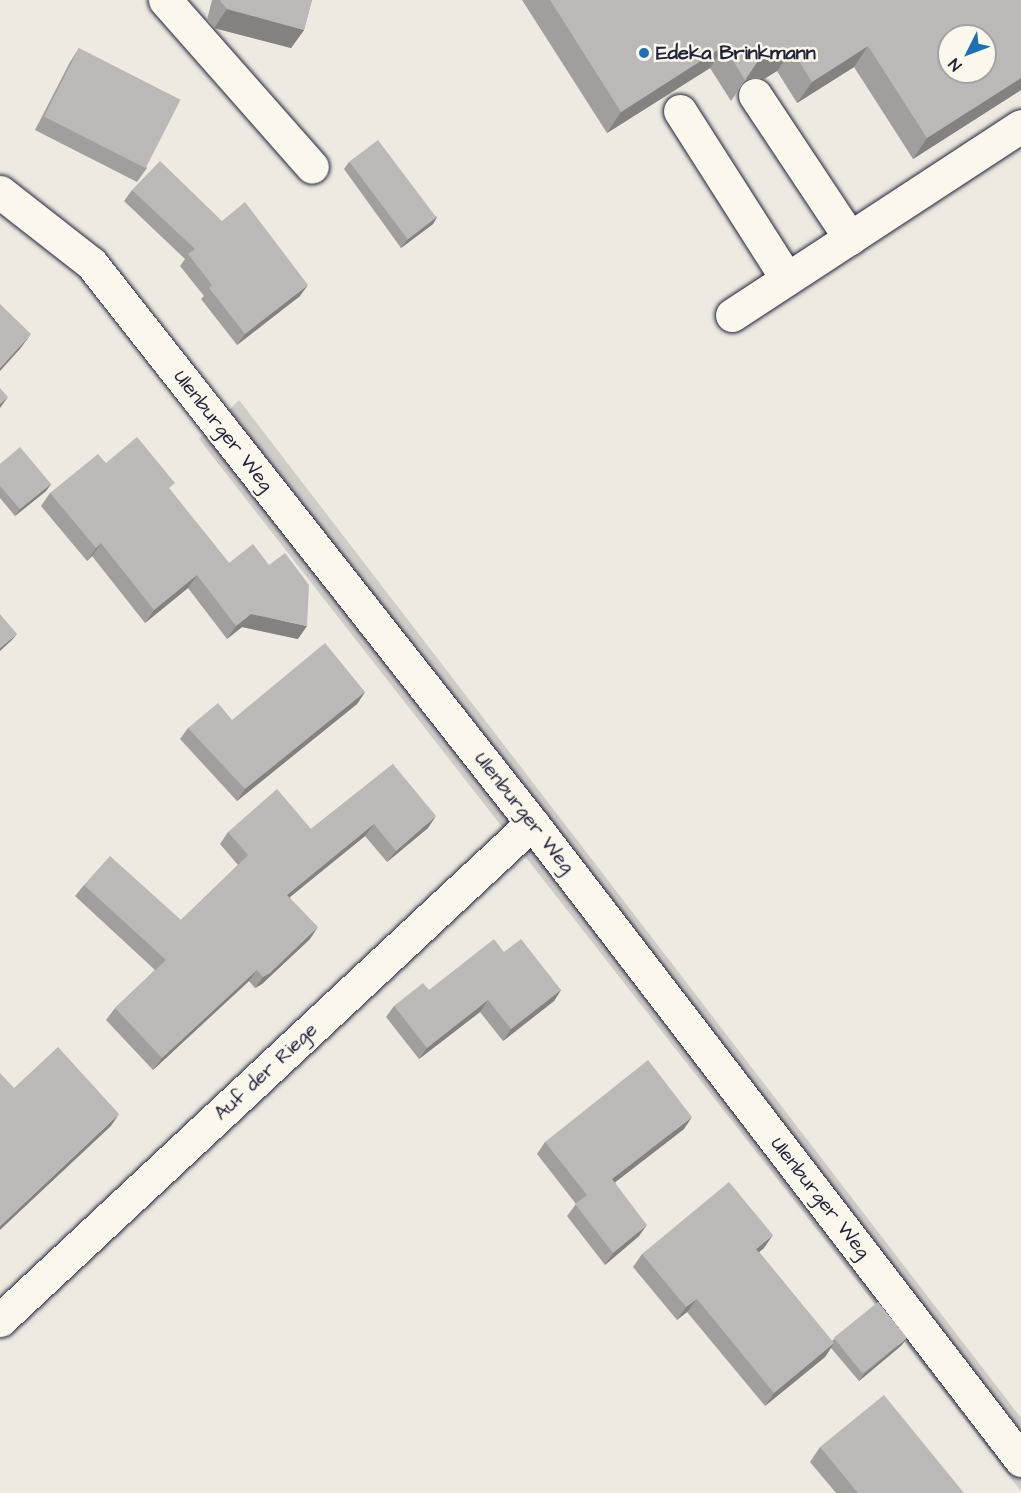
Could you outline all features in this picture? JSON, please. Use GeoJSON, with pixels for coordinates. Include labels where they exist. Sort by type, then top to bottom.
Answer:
{"type":"FeatureCollection","features":[{"type":"Feature","properties":{"kind":"street"},"geometry":{"type":"LineString","coordinates":[[165,0],[312,167]]}},
{"type":"Feature","properties":{"kind":"street"},"geometry":{"type":"LineString","coordinates":[[755,95],[850,238]]}},
{"type":"Feature","properties":{"kind":"street"},"geometry":{"type":"LineString","coordinates":[[680,111],[787,279]]}},
{"type":"Feature","properties":{"kind":"street"},"geometry":{"type":"LineString","coordinates":[[732,315],[1021,126]]}},
{"type":"Feature","properties":{"kind":"street","name":"Ulenburger Weg"},"geometry":{"type":"LineString","coordinates":[[0,192],[91,263],[532,823],[1021,1460]]}},
{"type":"Feature","properties":{"kind":"street","name":"Auf der Riege"},"geometry":{"type":"LineString","coordinates":[[0,1320],[532,823]]}},
{"type":"Feature","properties":{"kind":"shaded area"},"geometry":{"type":"Polygon","coordinates":[[[239,400],[1021,1418],[1021,1491],[199,439],[239,400]]]}},
{"type":"Feature","properties":{"kind":"building"},"geometry":{"type":"Polygon","coordinates":[[[221,0],[312,0],[304,30],[227,9],[221,0]]]}},
{"type":"Feature","properties":{"kind":"building"},"geometry":{"type":"Polygon","coordinates":[[[550,0],[1021,0],[1021,78],[927,138],[868,46],[812,82],[792,50],[779,58],[760,58],[745,80],[724,46],[621,112],[550,0]]]}},
{"type":"Feature","properties":{"kind":"building"},"geometry":{"type":"Polygon","coordinates":[[[79,48],[181,100],[146,168],[44,117],[79,48]]]}},
{"type":"Feature","properties":{"kind":"building"},"geometry":{"type":"Polygon","coordinates":[[[378,140],[436,217],[408,239],[349,162],[378,140]]]}},
{"type":"Feature","properties":{"kind":"building"},"geometry":{"type":"Polygon","coordinates":[[[160,161],[222,221],[245,202],[308,285],[245,334],[209,288],[212,285],[188,254],[195,249],[132,190],[160,161]]]}},
{"type":"Feature","properties":{"kind":"building"},"geometry":{"type":"Polygon","coordinates":[[[0,304],[31,334],[0,368],[0,304]]]}},
{"type":"Feature","properties":{"kind":"building"},"geometry":{"type":"Polygon","coordinates":[[[0,388],[8,397],[0,404],[0,388]]]}},
{"type":"Feature","properties":{"kind":"building"},"geometry":{"type":"Polygon","coordinates":[[[137,437],[175,483],[169,488],[229,563],[253,544],[269,565],[285,553],[309,585],[307,626],[251,614],[236,626],[197,575],[154,610],[101,543],[96,548],[50,493],[98,454],[106,463],[137,437]]]}},
{"type":"Feature","properties":{"kind":"building"},"geometry":{"type":"Polygon","coordinates":[[[20,447],[51,484],[20,509],[0,486],[0,464],[20,447]]]}},
{"type":"Feature","properties":{"kind":"building"},"geometry":{"type":"Polygon","coordinates":[[[0,614],[17,634],[0,648],[0,614]]]}},
{"type":"Feature","properties":{"kind":"building"},"geometry":{"type":"Polygon","coordinates":[[[325,643],[365,692],[245,789],[188,728],[218,703],[232,720],[325,643]]]}},
{"type":"Feature","properties":{"kind":"building"},"geometry":{"type":"Polygon","coordinates":[[[393,764],[436,816],[396,851],[374,824],[287,895],[318,927],[270,973],[263,977],[257,970],[162,1058],[115,1008],[166,960],[84,885],[110,856],[181,920],[248,855],[228,832],[277,789],[311,829],[393,764]]]}},
{"type":"Feature","properties":{"kind":"building"},"geometry":{"type":"Polygon","coordinates":[[[494,939],[504,952],[521,939],[561,990],[511,1029],[488,1000],[427,1048],[394,1006],[423,983],[429,990],[494,939]]]}},
{"type":"Feature","properties":{"kind":"building"},"geometry":{"type":"Polygon","coordinates":[[[58,1047],[119,1114],[0,1226],[0,1073],[14,1088],[58,1047]]]}},
{"type":"Feature","properties":{"kind":"building"},"geometry":{"type":"Polygon","coordinates":[[[648,1060],[692,1117],[612,1179],[647,1225],[613,1253],[575,1204],[587,1195],[545,1142],[648,1060]]]}},
{"type":"Feature","properties":{"kind":"building"},"geometry":{"type":"Polygon","coordinates":[[[729,1182],[773,1235],[756,1249],[834,1343],[774,1393],[697,1299],[686,1307],[642,1254],[729,1182]]]}},
{"type":"Feature","properties":{"kind":"building"},"geometry":{"type":"Polygon","coordinates":[[[878,1302],[907,1338],[863,1374],[834,1338],[878,1302]]]}},
{"type":"Feature","properties":{"kind":"building"},"geometry":{"type":"Polygon","coordinates":[[[884,1395],[964,1493],[858,1493],[820,1447],[884,1395]]]}},
{"type":"Feature","properties":{"kind":"place","name":"Edeka Brinkmann"},"geometry":{"type":"Point","coordinates":[644,53]}}]}
